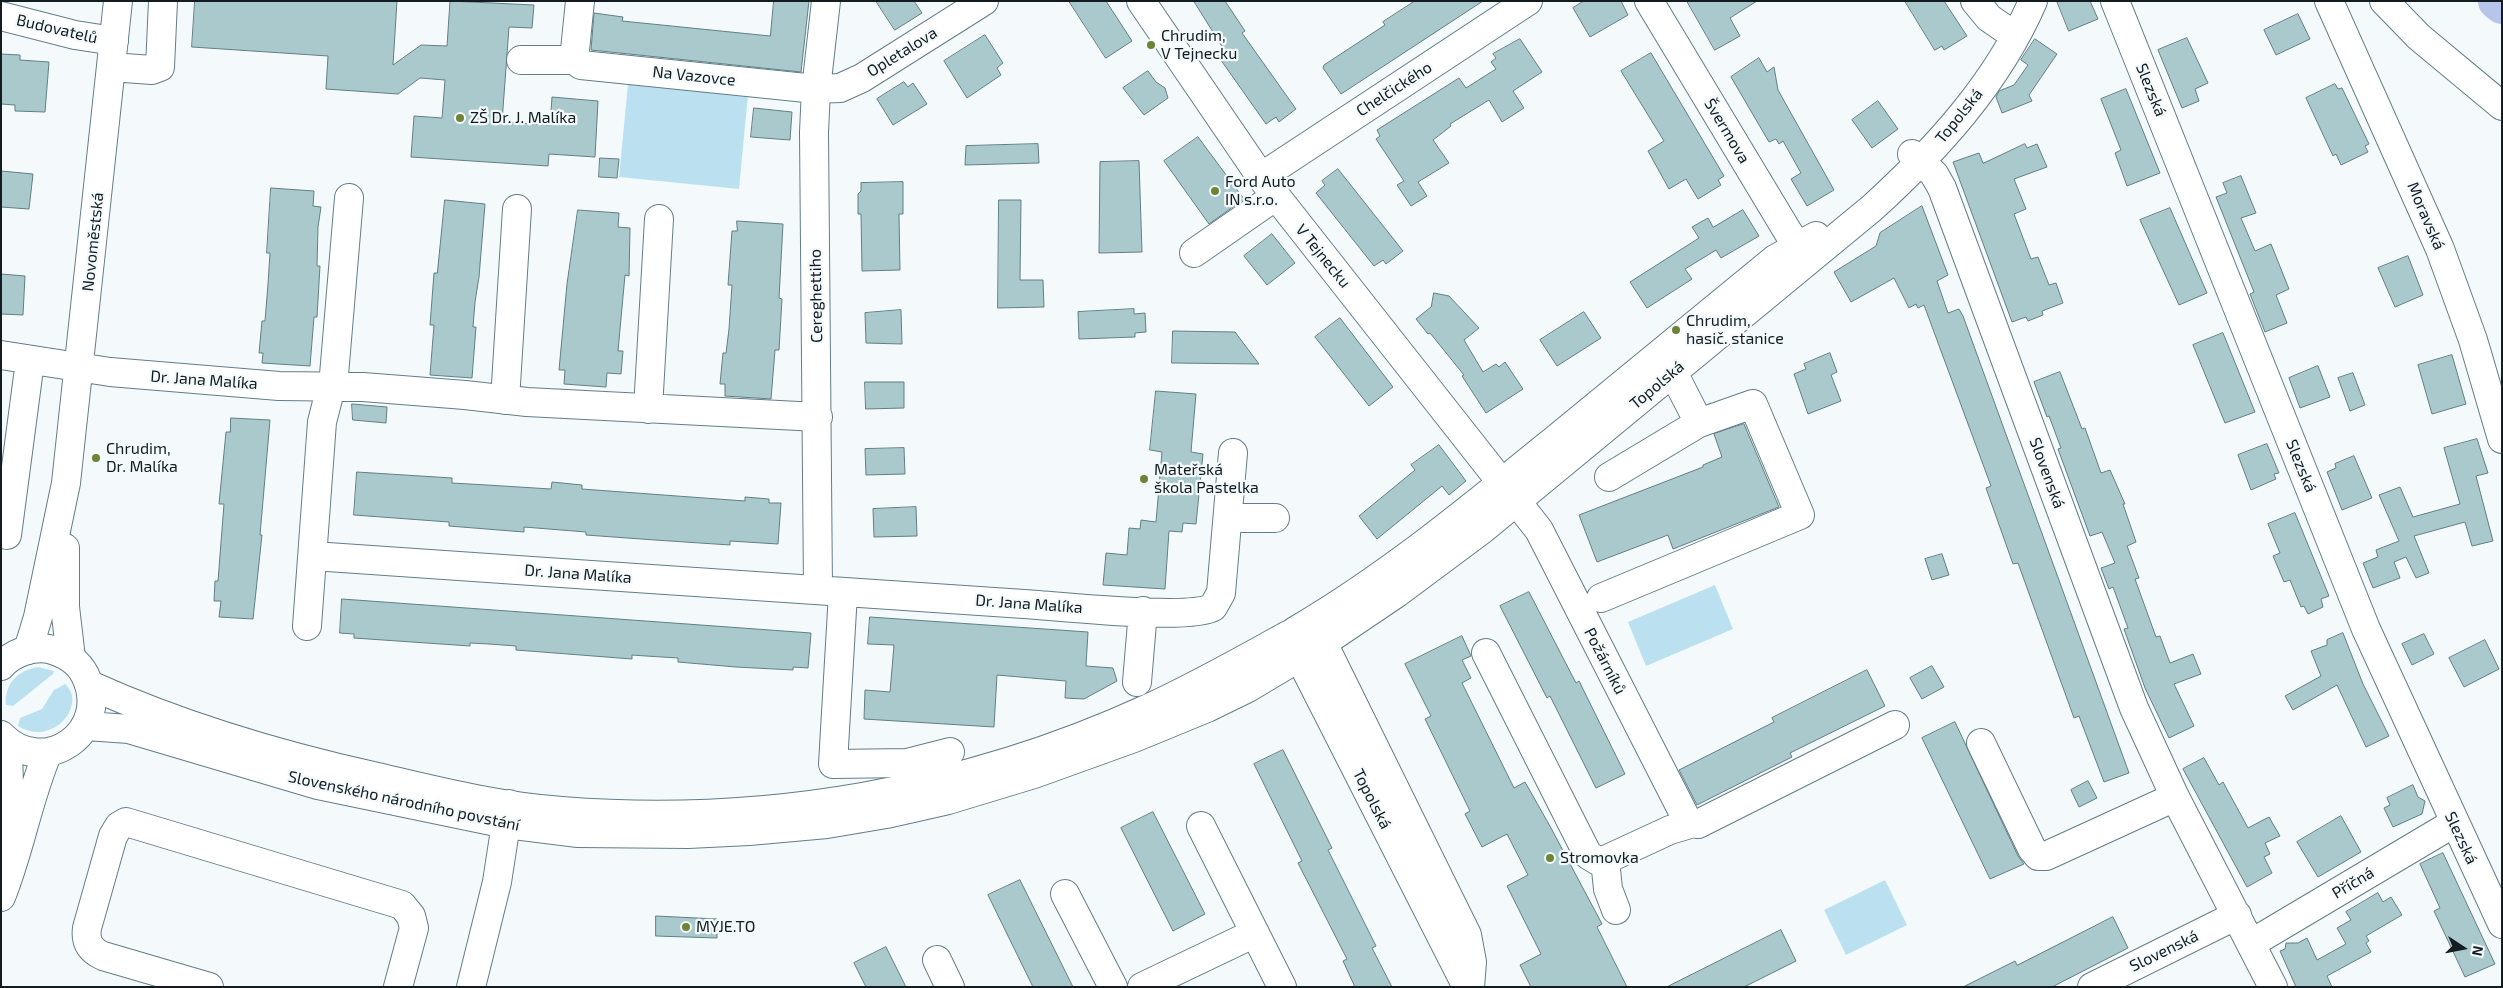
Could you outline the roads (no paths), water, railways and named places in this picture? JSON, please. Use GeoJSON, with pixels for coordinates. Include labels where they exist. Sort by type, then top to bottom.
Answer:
{"type":"FeatureCollection","features":[{"type":"Feature","properties":{"kind":"street","name":"Novoměstská"},"geometry":{"type":"LineString","coordinates":[[28,650],[38,617],[66,483],[118,1]]}},
{"type":"Feature","properties":{"kind":"street","name":"Budovatelů"},"geometry":{"type":"LineString","coordinates":[[1,16],[75,35],[112,54],[152,70],[160,67],[164,1]]}},
{"type":"Feature","properties":{"kind":"street"},"geometry":{"type":"LineString","coordinates":[[574,60],[580,1]]}},
{"type":"Feature","properties":{"kind":"street","name":"Cereghettiho"},"geometry":{"type":"LineString","coordinates":[[826,1],[816,89],[814,132],[818,417],[831,591]]}},
{"type":"Feature","properties":{"kind":"street","name":"Opletalova"},"geometry":{"type":"LineString","coordinates":[[816,89],[840,88],[862,78],[984,1]]}},
{"type":"Feature","properties":{"kind":"street","name":"V Tejnecku"},"geometry":{"type":"LineString","coordinates":[[1141,1],[1269,187],[1510,492]]}},
{"type":"Feature","properties":{"kind":"street","name":"Chelčického"},"geometry":{"type":"LineString","coordinates":[[1194,253],[1269,187],[1528,1]]}},
{"type":"Feature","properties":{"kind":"street","name":"Švermova"},"geometry":{"type":"LineString","coordinates":[[1650,1],[1802,254]]}},
{"type":"Feature","properties":{"kind":"street"},"geometry":{"type":"LineString","coordinates":[[1976,1],[1989,18],[2006,29]]}},
{"type":"Feature","properties":{"kind":"street","name":"Topolská"},"geometry":{"type":"LineString","coordinates":[[1917,158],[2006,29],[2020,1]]}},
{"type":"Feature","properties":{"kind":"street","name":"Topolská"},"geometry":{"type":"LineString","coordinates":[[1468,987],[1472,962],[1467,935],[1306,639],[1397,594],[1510,492],[1663,365],[1802,254],[1819,234],[1917,158],[1980,91],[2012,42],[2034,1]]}},
{"type":"Feature","properties":{"kind":"street","name":"Slezská"},"geometry":{"type":"LineString","coordinates":[[2115,1],[2366,629],[2502,924]]}},
{"type":"Feature","properties":{"kind":"street","name":"Moravská"},"geometry":{"type":"LineString","coordinates":[[2329,1],[2440,249],[2473,340],[2502,439]]}},
{"type":"Feature","properties":{"kind":"street"},"geometry":{"type":"LineString","coordinates":[[2384,1],[2419,37],[2502,106]]}},
{"type":"Feature","properties":{"kind":"street","name":"Na Vazovce"},"geometry":{"type":"LineString","coordinates":[[521,60],[574,60],[581,65],[816,89]]}},
{"type":"Feature","properties":{"kind":"street","name":"Slovenská"},"geometry":{"type":"LineString","coordinates":[[1917,158],[1934,174],[1942,188],[2144,733],[2273,987]]}},
{"type":"Feature","properties":{"kind":"street"},"geometry":{"type":"LineString","coordinates":[[307,626],[322,422],[329,388],[334,375],[349,198]]}},
{"type":"Feature","properties":{"kind":"street"},"geometry":{"type":"LineString","coordinates":[[505,400],[517,209]]}},
{"type":"Feature","properties":{"kind":"street"},"geometry":{"type":"LineString","coordinates":[[648,408],[659,219]]}},
{"type":"Feature","properties":{"kind":"street","name":"Dr. Jana Malíka"},"geometry":{"type":"LineString","coordinates":[[1,355],[30,361],[139,375],[329,388],[363,388],[505,400],[818,417]]}},
{"type":"Feature","properties":{"kind":"street"},"geometry":{"type":"LineString","coordinates":[[7,535],[30,361]]}},
{"type":"Feature","properties":{"kind":"street"},"geometry":{"type":"LineString","coordinates":[[1663,365],[1678,382],[1699,423]]}},
{"type":"Feature","properties":{"kind":"street"},"geometry":{"type":"LineString","coordinates":[[1601,598],[1800,515],[1754,404],[1699,423],[1609,478]]}},
{"type":"Feature","properties":{"kind":"street"},"geometry":{"type":"LineString","coordinates":[[1233,452],[1228,518],[1275,518]]}},
{"type":"Feature","properties":{"kind":"street","name":"Novoměstská"},"geometry":{"type":"LineString","coordinates":[[66,483],[65,599],[71,658]]}},
{"type":"Feature","properties":{"kind":"street","name":"Požárníků"},"geometry":{"type":"LineString","coordinates":[[1510,492],[1541,533],[1685,819],[1690,824]]}},
{"type":"Feature","properties":{"kind":"street","name":"Dr. Jana Malíka"},"geometry":{"type":"LineString","coordinates":[[313,556],[831,591],[1198,613],[1213,607],[1221,593],[1228,518]]}},
{"type":"Feature","properties":{"kind":"street"},"geometry":{"type":"LineString","coordinates":[[831,591],[833,764],[907,763],[950,752]]}},
{"type":"Feature","properties":{"kind":"street"},"geometry":{"type":"LineString","coordinates":[[1137,682],[1143,611]]}},
{"type":"Feature","properties":{"kind":"street","name":"Slovenského národního povstání"},"geometry":{"type":"LineString","coordinates":[[90,685],[188,725],[272,752],[418,787],[578,833],[688,834],[792,828],[895,812],[948,800],[1007,783],[1134,738],[1241,692],[1306,639]]}},
{"type":"Feature","properties":{"kind":"street"},"geometry":{"type":"LineString","coordinates":[[2,664],[15,655],[28,650],[50,650],[71,658],[83,670],[90,685],[93,699],[91,713],[86,726],[69,744],[48,752],[34,752],[20,749],[4,738]]}},
{"type":"Feature","properties":{"kind":"street"},"geometry":{"type":"LineString","coordinates":[[1486,653],[1588,855],[1598,861],[1605,860],[1670,830],[1690,824],[1698,824],[1895,725]]}},
{"type":"Feature","properties":{"kind":"street","name":"Slovenského národního povstání"},"geometry":{"type":"LineString","coordinates":[[86,726],[130,729],[318,785],[508,814]]}},
{"type":"Feature","properties":{"kind":"street"},"geometry":{"type":"LineString","coordinates":[[1,859],[9,789],[4,738]]}},
{"type":"Feature","properties":{"kind":"street"},"geometry":{"type":"LineString","coordinates":[[1981,743],[2032,849],[2038,856],[2046,856],[2175,797]]}},
{"type":"Feature","properties":{"kind":"street"},"geometry":{"type":"LineString","coordinates":[[1,898],[20,843],[39,772],[48,752]]}},
{"type":"Feature","properties":{"kind":"street"},"geometry":{"type":"LineString","coordinates":[[471,987],[493,899],[508,814]]}},
{"type":"Feature","properties":{"kind":"street"},"geometry":{"type":"LineString","coordinates":[[210,987],[96,953],[87,942],[87,928],[113,836],[119,826],[131,822],[402,905],[411,916],[414,928],[398,987]]}},
{"type":"Feature","properties":{"kind":"street","name":"Příčná"},"geometry":{"type":"LineString","coordinates":[[2252,943],[2454,823]]}},
{"type":"Feature","properties":{"kind":"street"},"geometry":{"type":"LineString","coordinates":[[1201,826],[1282,987]]}},
{"type":"Feature","properties":{"kind":"street"},"geometry":{"type":"LineString","coordinates":[[1605,860],[1608,889],[1616,910]]}},
{"type":"Feature","properties":{"kind":"street"},"geometry":{"type":"LineString","coordinates":[[1066,894],[1113,987]]}},
{"type":"Feature","properties":{"kind":"street","name":"Slovenská"},"geometry":{"type":"LineString","coordinates":[[2092,987],[2237,915]]}},
{"type":"Feature","properties":{"kind":"street"},"geometry":{"type":"LineString","coordinates":[[1142,987],[1255,933]]}},
{"type":"Feature","properties":{"kind":"street"},"geometry":{"type":"LineString","coordinates":[[936,960],[950,987]]}},
{"type":"Feature","properties":{"kind":"waterway"},"geometry":{"type":"LineString","coordinates":[[2497,1],[2502,5]]}},
{"type":"Feature","properties":{"kind":"place","name":"Chrudim, V Tejnecku"},"geometry":{"type":"Point","coordinates":[1151,45]}},
{"type":"Feature","properties":{"kind":"place","name":"ZŠ Dr. J. Malíka"},"geometry":{"type":"Point","coordinates":[460,118]}},
{"type":"Feature","properties":{"kind":"place","name":"Ford Auto IN s.r.o."},"geometry":{"type":"Point","coordinates":[1215,191]}},
{"type":"Feature","properties":{"kind":"place","name":"Chrudim, hasič. stanice"},"geometry":{"type":"Point","coordinates":[1676,330]}},
{"type":"Feature","properties":{"kind":"place","name":"Chrudim, Dr. Malíka"},"geometry":{"type":"Point","coordinates":[96,458]}},
{"type":"Feature","properties":{"kind":"place","name":"Mateřská škola Pastelka"},"geometry":{"type":"Point","coordinates":[1144,479]}},
{"type":"Feature","properties":{"kind":"place","name":"Stromovka"},"geometry":{"type":"Point","coordinates":[1550,858]}},
{"type":"Feature","properties":{"kind":"place","name":"MYJE.TO"},"geometry":{"type":"Point","coordinates":[686,927]}}]}
